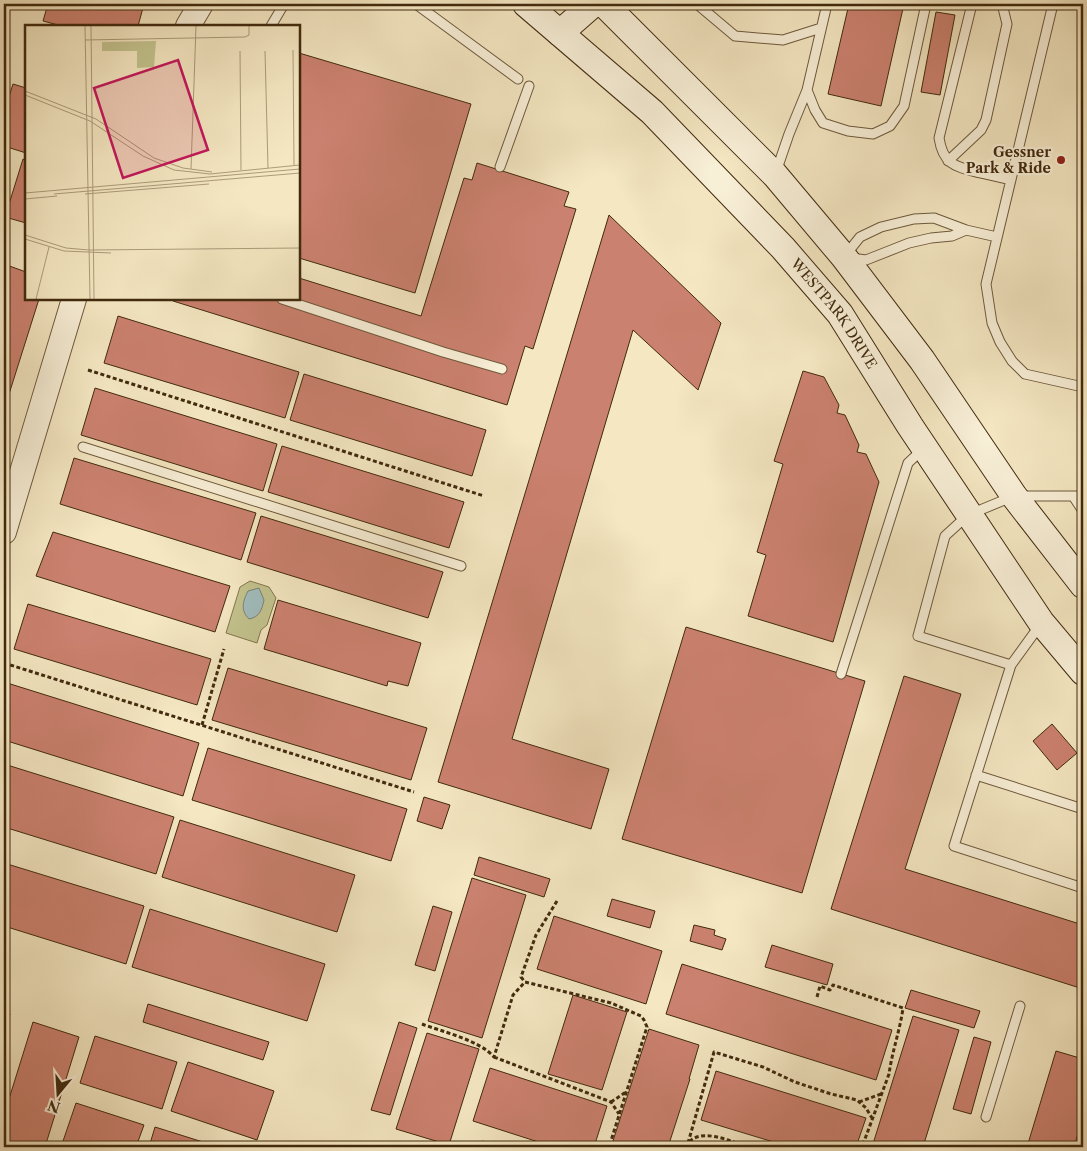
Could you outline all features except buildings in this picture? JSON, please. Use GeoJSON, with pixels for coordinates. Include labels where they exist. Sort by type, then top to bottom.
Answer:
{"type":"FeatureCollection","features":[{"type":"Feature","properties":{"kind":"main road","name":"WESTPARK DRIVE"},"geometry":{"type":"LineString","coordinates":[[526,4],[652,112],[783,248],[840,314],[968,515],[1042,622],[1083,672]]}},
{"type":"Feature","properties":{"kind":"main road"},"geometry":{"type":"LineString","coordinates":[[560,33],[593,4]]}},
{"type":"Feature","properties":{"kind":"main road"},"geometry":{"type":"LineString","coordinates":[[604,4],[775,175],[844,257],[922,360],[1014,496],[1083,585]]}},
{"type":"Feature","properties":{"kind":"main road"},"geometry":{"type":"LineString","coordinates":[[811,281],[844,257]]}},
{"type":"Feature","properties":{"kind":"street"},"geometry":{"type":"LineString","coordinates":[[189,25],[201,4]]}},
{"type":"Feature","properties":{"kind":"street"},"geometry":{"type":"LineString","coordinates":[[4,532],[74,300]]}},
{"type":"Feature","properties":{"kind":"lane"},"geometry":{"type":"LineString","coordinates":[[272,25],[284,4]]}},
{"type":"Feature","properties":{"kind":"lane"},"geometry":{"type":"LineString","coordinates":[[416,4],[518,79]]}},
{"type":"Feature","properties":{"kind":"lane"},"geometry":{"type":"LineString","coordinates":[[697,4],[735,36],[783,40],[821,28]]}},
{"type":"Feature","properties":{"kind":"lane"},"geometry":{"type":"LineString","coordinates":[[775,175],[789,134],[808,90],[827,4]]}},
{"type":"Feature","properties":{"kind":"lane"},"geometry":{"type":"LineString","coordinates":[[808,90],[814,110],[823,123],[848,131],[873,134],[890,126],[904,106],[926,4]]}},
{"type":"Feature","properties":{"kind":"lane"},"geometry":{"type":"LineString","coordinates":[[972,4],[939,138],[941,149],[948,161],[956,167],[1010,180]]}},
{"type":"Feature","properties":{"kind":"lane"},"geometry":{"type":"LineString","coordinates":[[948,161],[981,130],[986,120],[1007,24],[1002,4]]}},
{"type":"Feature","properties":{"kind":"lane"},"geometry":{"type":"LineString","coordinates":[[1052,4],[986,284],[992,322],[1000,342],[1012,361],[1025,374],[1083,387]]}},
{"type":"Feature","properties":{"kind":"lane"},"geometry":{"type":"LineString","coordinates":[[500,167],[529,86]]}},
{"type":"Feature","properties":{"kind":"lane"},"geometry":{"type":"LineString","coordinates":[[844,257],[860,237],[881,227],[914,219],[934,218],[966,230],[997,237]]}},
{"type":"Feature","properties":{"kind":"lane"},"geometry":{"type":"LineString","coordinates":[[844,257],[866,260],[909,243],[952,236],[966,230]]}},
{"type":"Feature","properties":{"kind":"lane"},"geometry":{"type":"LineString","coordinates":[[285,300],[443,352],[502,369]]}},
{"type":"Feature","properties":{"kind":"lane"},"geometry":{"type":"LineString","coordinates":[[83,447],[461,566]]}},
{"type":"Feature","properties":{"kind":"lane"},"geometry":{"type":"LineString","coordinates":[[841,674],[908,463],[925,448]]}},
{"type":"Feature","properties":{"kind":"lane"},"geometry":{"type":"LineString","coordinates":[[1011,665],[918,636],[945,536],[968,515],[1014,496],[1083,496]]}},
{"type":"Feature","properties":{"kind":"lane"},"geometry":{"type":"LineString","coordinates":[[1073,496],[1083,511]]}},
{"type":"Feature","properties":{"kind":"lane"},"geometry":{"type":"LineString","coordinates":[[1042,622],[1011,665],[954,846],[1083,888]]}},
{"type":"Feature","properties":{"kind":"lane"},"geometry":{"type":"LineString","coordinates":[[976,776],[1083,809]]}},
{"type":"Feature","properties":{"kind":"lane"},"geometry":{"type":"LineString","coordinates":[[986,1117],[1020,1006]]}},
{"type":"Feature","properties":{"kind":"path"},"geometry":{"type":"LineString","coordinates":[[88,370],[484,496]]}},
{"type":"Feature","properties":{"kind":"path"},"geometry":{"type":"LineString","coordinates":[[202,725],[224,649]]}},
{"type":"Feature","properties":{"kind":"path"},"geometry":{"type":"LineString","coordinates":[[4,663],[414,792]]}},
{"type":"Feature","properties":{"kind":"path"},"geometry":{"type":"LineString","coordinates":[[557,901],[536,935],[521,977],[526,982],[611,1003],[641,1016],[647,1027],[609,1147]]}},
{"type":"Feature","properties":{"kind":"path"},"geometry":{"type":"LineString","coordinates":[[494,1057],[513,995],[526,982]]}},
{"type":"Feature","properties":{"kind":"path"},"geometry":{"type":"LineString","coordinates":[[817,997],[820,986],[830,990],[833,985],[903,1008],[900,1031],[889,1074],[862,1147]]}},
{"type":"Feature","properties":{"kind":"path"},"geometry":{"type":"LineString","coordinates":[[422,1024],[486,1049],[494,1057],[611,1102],[619,1114]]}},
{"type":"Feature","properties":{"kind":"path"},"geometry":{"type":"LineString","coordinates":[[686,1147],[714,1052],[763,1067],[795,1082],[857,1100],[866,1108],[872,1118]]}},
{"type":"Feature","properties":{"kind":"path"},"geometry":{"type":"LineString","coordinates":[[611,1102],[626,1091]]}},
{"type":"Feature","properties":{"kind":"path"},"geometry":{"type":"LineString","coordinates":[[859,1102],[882,1094]]}},
{"type":"Feature","properties":{"kind":"path"},"geometry":{"type":"LineString","coordinates":[[688,1142],[706,1135],[726,1139],[747,1147]]}},
{"type":"Feature","properties":{"kind":"green space"},"geometry":{"type":"Polygon","coordinates":[[[250,581],[269,587],[276,598],[267,625],[261,630],[257,643],[226,633],[240,587],[250,581]]]}},
{"type":"Feature","properties":{"kind":"water"},"geometry":{"type":"Polygon","coordinates":[[[259,588],[264,600],[260,612],[249,619],[243,609],[245,598],[248,591],[259,588]]]}},
{"type":"Feature","properties":{"kind":"place","name":"Gessner Park & Ride"},"geometry":{"type":"Point","coordinates":[1061,160]}}]}
